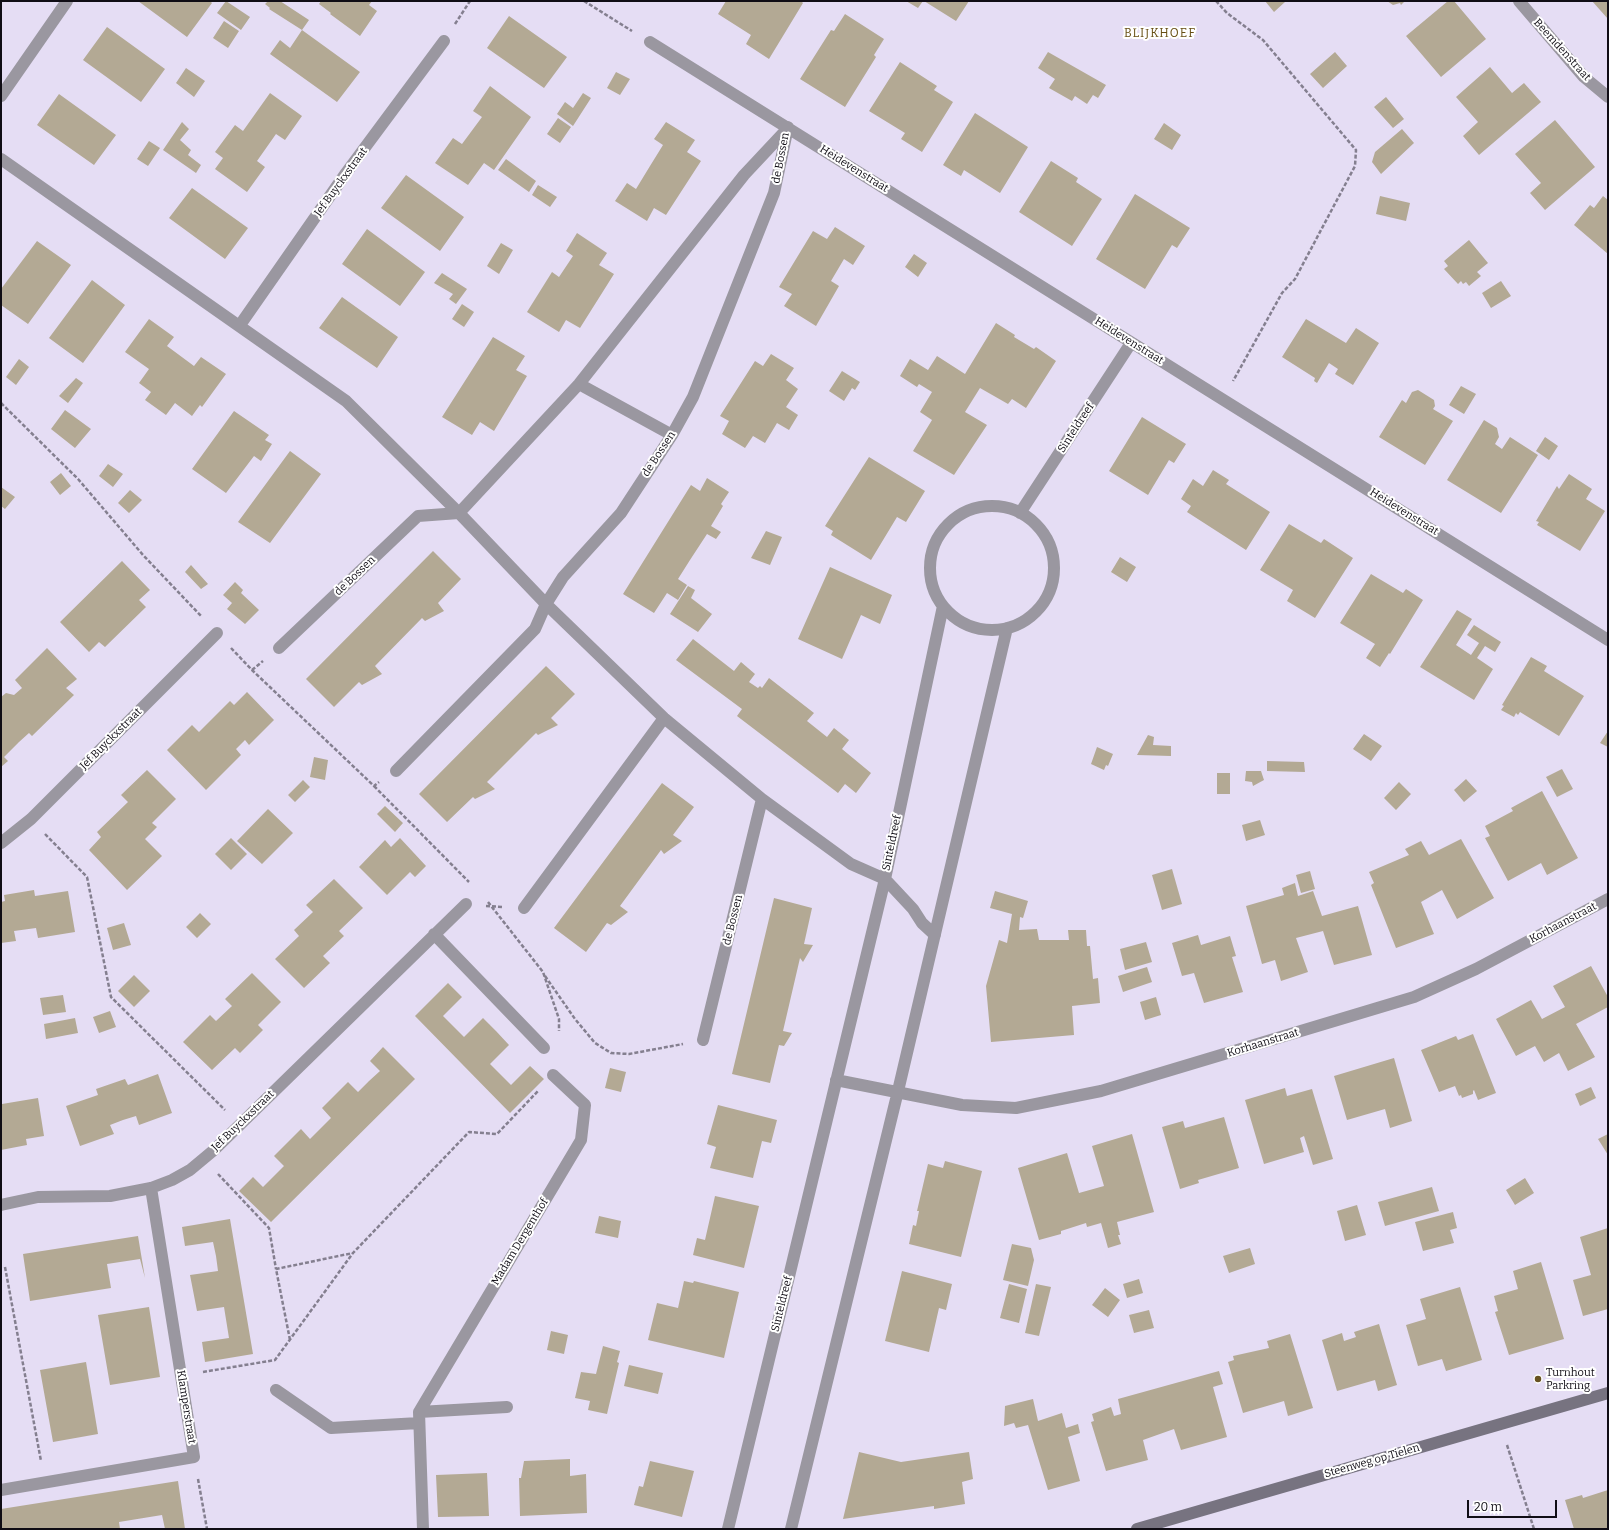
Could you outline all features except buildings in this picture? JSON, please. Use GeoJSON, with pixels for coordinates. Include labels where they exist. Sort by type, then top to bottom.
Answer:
{"type":"FeatureCollection","features":[{"type":"Feature","properties":{"kind":"street"},"geometry":{"type":"LineString","coordinates":[[1,96],[67,1]]}},
{"type":"Feature","properties":{"kind":"street","name":"Beemdenstraat"},"geometry":{"type":"LineString","coordinates":[[1519,1],[1584,77],[1608,98]]}},
{"type":"Feature","properties":{"kind":"street","name":"Jef Buyckxstraat"},"geometry":{"type":"LineString","coordinates":[[240,325],[346,173],[444,41]]}},
{"type":"Feature","properties":{"kind":"street","name":"Heidevenstraat"},"geometry":{"type":"LineString","coordinates":[[650,42],[1131,343],[1223,398],[1608,640]]}},
{"type":"Feature","properties":{"kind":"street","name":"de Bossen"},"geometry":{"type":"LineString","coordinates":[[279,648],[418,516],[460,513],[579,384],[744,175],[788,127]]}},
{"type":"Feature","properties":{"kind":"street","name":"de Bossen"},"geometry":{"type":"LineString","coordinates":[[396,771],[535,629],[546,604],[563,577],[621,512],[672,436],[693,397],[774,193],[788,127]]}},
{"type":"Feature","properties":{"kind":"street"},"geometry":{"type":"LineString","coordinates":[[1,159],[240,325],[346,401],[460,513],[546,604],[664,718],[762,799],[851,864],[884,879],[913,909],[922,923],[935,935]]}},
{"type":"Feature","properties":{"kind":"street","name":"Sinteldreef"},"geometry":{"type":"LineString","coordinates":[[1020,513],[1131,343]]}},
{"type":"Feature","properties":{"kind":"street"},"geometry":{"type":"LineString","coordinates":[[579,384],[672,436]]}},
{"type":"Feature","properties":{"kind":"street"},"geometry":{"type":"LineString","coordinates":[[984,506],[1000,506],[1020,513],[1031,519],[1042,532],[1050,547],[1054,564],[1052,581],[1046,597],[1036,610],[1023,621],[1007,628],[984,629],[961,621],[943,606],[935,592],[930,576],[930,560],[934,544],[943,530],[954,518],[968,510],[984,506]]}},
{"type":"Feature","properties":{"kind":"street","name":"Sinteldreef"},"geometry":{"type":"LineString","coordinates":[[728,1529],[884,879],[943,606]]}},
{"type":"Feature","properties":{"kind":"street"},"geometry":{"type":"LineString","coordinates":[[791,1529],[898,1091],[1007,628]]}},
{"type":"Feature","properties":{"kind":"street","name":"Jef Buyckxstraat"},"geometry":{"type":"LineString","coordinates":[[1,843],[31,819],[217,633]]}},
{"type":"Feature","properties":{"kind":"street"},"geometry":{"type":"LineString","coordinates":[[524,908],[664,718]]}},
{"type":"Feature","properties":{"kind":"street","name":"de Bossen"},"geometry":{"type":"LineString","coordinates":[[703,1040],[762,799]]}},
{"type":"Feature","properties":{"kind":"street","name":"Korhaanstraat"},"geometry":{"type":"LineString","coordinates":[[898,1091],[962,1106],[1016,1108],[1101,1091],[1414,997],[1476,970],[1608,899]]}},
{"type":"Feature","properties":{"kind":"street","name":"Jef Buyckxstraat"},"geometry":{"type":"LineString","coordinates":[[1,1205],[38,1197],[110,1196],[151,1188],[172,1180],[190,1170],[239,1125],[466,904]]}},
{"type":"Feature","properties":{"kind":"street"},"geometry":{"type":"LineString","coordinates":[[434,934],[544,1048]]}},
{"type":"Feature","properties":{"kind":"street","name":"Madam Dergenthof"},"geometry":{"type":"LineString","coordinates":[[419,1418],[581,1140],[585,1105],[553,1075]]}},
{"type":"Feature","properties":{"kind":"street"},"geometry":{"type":"LineString","coordinates":[[836,1080],[898,1091]]}},
{"type":"Feature","properties":{"kind":"street","name":"Klamperstraat"},"geometry":{"type":"LineString","coordinates":[[1,1490],[194,1457],[151,1188]]}},
{"type":"Feature","properties":{"kind":"street"},"geometry":{"type":"LineString","coordinates":[[276,1390],[331,1428],[507,1407]]}},
{"type":"Feature","properties":{"kind":"street","name":"Steenweg op Tielen"},"geometry":{"type":"LineString","coordinates":[[1137,1529],[1608,1393]]}},
{"type":"Feature","properties":{"kind":"street"},"geometry":{"type":"LineString","coordinates":[[419,1418],[423,1529]]}},
{"type":"Feature","properties":{"kind":"path"},"geometry":{"type":"LineString","coordinates":[[444,41],[470,1]]}},
{"type":"Feature","properties":{"kind":"path"},"geometry":{"type":"LineString","coordinates":[[584,1],[650,42]]}},
{"type":"Feature","properties":{"kind":"path"},"geometry":{"type":"LineString","coordinates":[[1216,1],[1227,13],[1263,40],[1356,150],[1355,166],[1295,279],[1282,293],[1223,398]]}},
{"type":"Feature","properties":{"kind":"path"},"geometry":{"type":"LineString","coordinates":[[1,403],[78,479],[143,555],[252,670],[374,786],[471,884]]}},
{"type":"Feature","properties":{"kind":"path"},"geometry":{"type":"LineString","coordinates":[[374,786],[396,771]]}},
{"type":"Feature","properties":{"kind":"path"},"geometry":{"type":"LineString","coordinates":[[31,819],[87,877],[111,997],[239,1125]]}},
{"type":"Feature","properties":{"kind":"path"},"geometry":{"type":"LineString","coordinates":[[487,901],[493,906],[543,972],[575,1019],[595,1043],[611,1053],[629,1054],[703,1040]]}},
{"type":"Feature","properties":{"kind":"path"},"geometry":{"type":"LineString","coordinates":[[466,904],[524,908]]}},
{"type":"Feature","properties":{"kind":"path"},"geometry":{"type":"LineString","coordinates":[[543,972],[559,1019],[559,1048],[544,1048]]}},
{"type":"Feature","properties":{"kind":"path"},"geometry":{"type":"LineString","coordinates":[[181,1376],[275,1360],[353,1253],[469,1132],[497,1134],[553,1075]]}},
{"type":"Feature","properties":{"kind":"path"},"geometry":{"type":"LineString","coordinates":[[203,1159],[269,1228],[290,1340]]}},
{"type":"Feature","properties":{"kind":"path"},"geometry":{"type":"LineString","coordinates":[[276,1269],[353,1253]]}},
{"type":"Feature","properties":{"kind":"path"},"geometry":{"type":"LineString","coordinates":[[5,1267],[45,1483]]}},
{"type":"Feature","properties":{"kind":"path"},"geometry":{"type":"LineString","coordinates":[[1501,1424],[1534,1529]]}},
{"type":"Feature","properties":{"kind":"path"},"geometry":{"type":"LineString","coordinates":[[194,1457],[207,1529]]}},
{"type":"Feature","properties":{"kind":"place","name":"Turnhout Parkring"},"geometry":{"type":"Point","coordinates":[1538,1379]}},
{"type":"Feature","properties":{"kind":"district","name":"BLIJKHOEF"},"geometry":{"type":"Point","coordinates":[1160,34]}}]}
